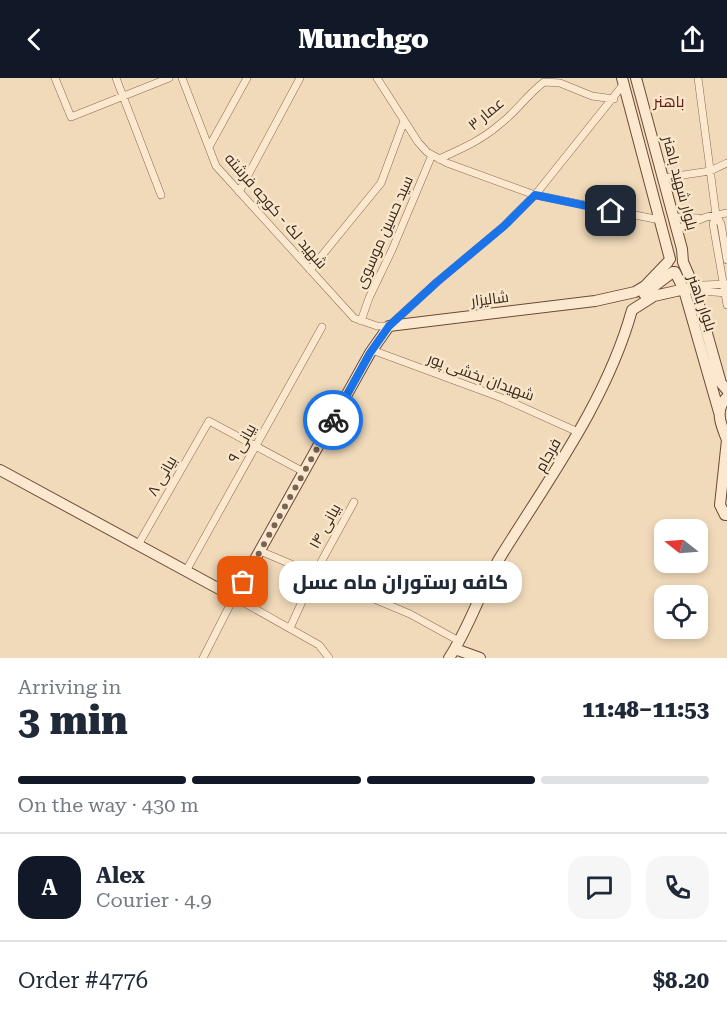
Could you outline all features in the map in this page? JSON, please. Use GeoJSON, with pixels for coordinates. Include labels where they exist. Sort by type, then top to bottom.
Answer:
{"type":"FeatureCollection","features":[{"type":"Feature","properties":{"kind":"street"},"geometry":{"type":"LineString","coordinates":[[55,78],[71,117],[169,78]]}},
{"type":"Feature","properties":{"kind":"street"},"geometry":{"type":"LineString","coordinates":[[116,78],[161,195]]}},
{"type":"Feature","properties":{"kind":"street","name":"شهید لک - کوچه فرشته"},"geometry":{"type":"LineString","coordinates":[[182,78],[216,166],[309,270],[354,318],[361,321]]}},
{"type":"Feature","properties":{"kind":"street"},"geometry":{"type":"LineString","coordinates":[[208,147],[247,78]]}},
{"type":"Feature","properties":{"kind":"street"},"geometry":{"type":"LineString","coordinates":[[239,192],[300,78]]}},
{"type":"Feature","properties":{"kind":"street"},"geometry":{"type":"LineString","coordinates":[[377,78],[418,142],[427,152],[436,157],[535,195],[660,220]]}},
{"type":"Feature","properties":{"kind":"street","name":"بلوار شهید باهنر"},"geometry":{"type":"LineString","coordinates":[[636,78],[674,217],[682,249],[682,262]]}},
{"type":"Feature","properties":{"kind":"street"},"geometry":{"type":"LineString","coordinates":[[698,78],[716,215],[721,224],[727,260]]}},
{"type":"Feature","properties":{"kind":"street","name":"عمار ۳"},"geometry":{"type":"LineString","coordinates":[[436,157],[474,143],[501,124],[543,80],[560,83],[592,96],[614,99]]}},
{"type":"Feature","properties":{"kind":"street"},"geometry":{"type":"LineString","coordinates":[[203,658],[234,597],[372,350],[389,326],[504,226],[535,195],[614,99],[622,81]]}},
{"type":"Feature","properties":{"kind":"street","name":"بلوار شهید باهنر"},"geometry":{"type":"LineString","coordinates":[[622,81],[672,267]]}},
{"type":"Feature","properties":{"kind":"street"},"geometry":{"type":"LineString","coordinates":[[309,270],[381,183],[404,121]]}},
{"type":"Feature","properties":{"kind":"street","name":"سید حسین موسوی"},"geometry":{"type":"LineString","coordinates":[[361,321],[369,298],[436,157]]}},
{"type":"Feature","properties":{"kind":"street"},"geometry":{"type":"LineString","coordinates":[[663,178],[710,171],[727,163]]}},
{"type":"Feature","properties":{"kind":"street"},"geometry":{"type":"LineString","coordinates":[[677,229],[706,217],[727,213]]}},
{"type":"Feature","properties":{"kind":"street"},"geometry":{"type":"LineString","coordinates":[[716,215],[713,224],[727,305]]}},
{"type":"Feature","properties":{"kind":"street"},"geometry":{"type":"LineString","coordinates":[[674,217],[706,217]]}},
{"type":"Feature","properties":{"kind":"street","name":"شالیزار"},"geometry":{"type":"LineString","coordinates":[[389,326],[595,301],[630,301],[645,286],[672,267],[682,269],[682,262]]}},
{"type":"Feature","properties":{"kind":"street","name":"بلوار باهنر"},"geometry":{"type":"LineString","coordinates":[[682,262],[727,440]]}},
{"type":"Feature","properties":{"kind":"street","name":"بلوار باهنر"},"geometry":{"type":"LineString","coordinates":[[672,267],[689,289],[721,382],[727,390]]}},
{"type":"Feature","properties":{"kind":"street"},"geometry":{"type":"LineString","coordinates":[[630,301],[689,289],[701,291],[726,289]]}},
{"type":"Feature","properties":{"kind":"street","name":"فرجام"},"geometry":{"type":"LineString","coordinates":[[454,650],[499,558],[542,494],[590,411],[626,330],[630,301]]}},
{"type":"Feature","properties":{"kind":"street"},"geometry":{"type":"LineString","coordinates":[[361,321],[389,326]]}},
{"type":"Feature","properties":{"kind":"street","name":"بیانی ۹"},"geometry":{"type":"LineString","coordinates":[[186,571],[322,327]]}},
{"type":"Feature","properties":{"kind":"street","name":"شهیدان بخشی پور"},"geometry":{"type":"LineString","coordinates":[[372,350],[502,398],[578,432]]}},
{"type":"Feature","properties":{"kind":"street"},"geometry":{"type":"LineString","coordinates":[[719,412],[722,402],[727,397]]}},
{"type":"Feature","properties":{"kind":"street","name":"بیانی ۸"},"geometry":{"type":"LineString","coordinates":[[138,545],[209,420],[256,446]]}},
{"type":"Feature","properties":{"kind":"street"},"geometry":{"type":"LineString","coordinates":[[727,440],[720,505],[724,515],[727,514]]}},
{"type":"Feature","properties":{"kind":"street"},"geometry":{"type":"LineString","coordinates":[[256,446],[304,472]]}},
{"type":"Feature","properties":{"kind":"street"},"geometry":{"type":"LineString","coordinates":[[0,470],[290,628],[319,645],[329,658]]}},
{"type":"Feature","properties":{"kind":"street","name":"بیانی ۱۴"},"geometry":{"type":"LineString","coordinates":[[290,628],[315,573],[354,502]]}},
{"type":"Feature","properties":{"kind":"street"},"geometry":{"type":"LineString","coordinates":[[260,551],[410,614],[454,650],[480,658]]}},
{"type":"Feature","properties":{"kind":"way so far"},"geometry":{"type":"LineString","coordinates":[[243,582],[333,420]]}},
{"type":"Feature","properties":{"kind":"place","name":"کافه رستوران ماه عسل"},"geometry":{"type":"Point","coordinates":[243,582]}},
{"type":"Feature","properties":{"kind":"district","name":"باهنر"},"geometry":{"type":"Point","coordinates":[669,101]}},
{"type":"Feature","properties":{"kind":"route"},"geometry":{"type":"LineString","coordinates":[[333,420],[370,353],[389,326],[504,226],[535,195],[611,211]]}}]}
